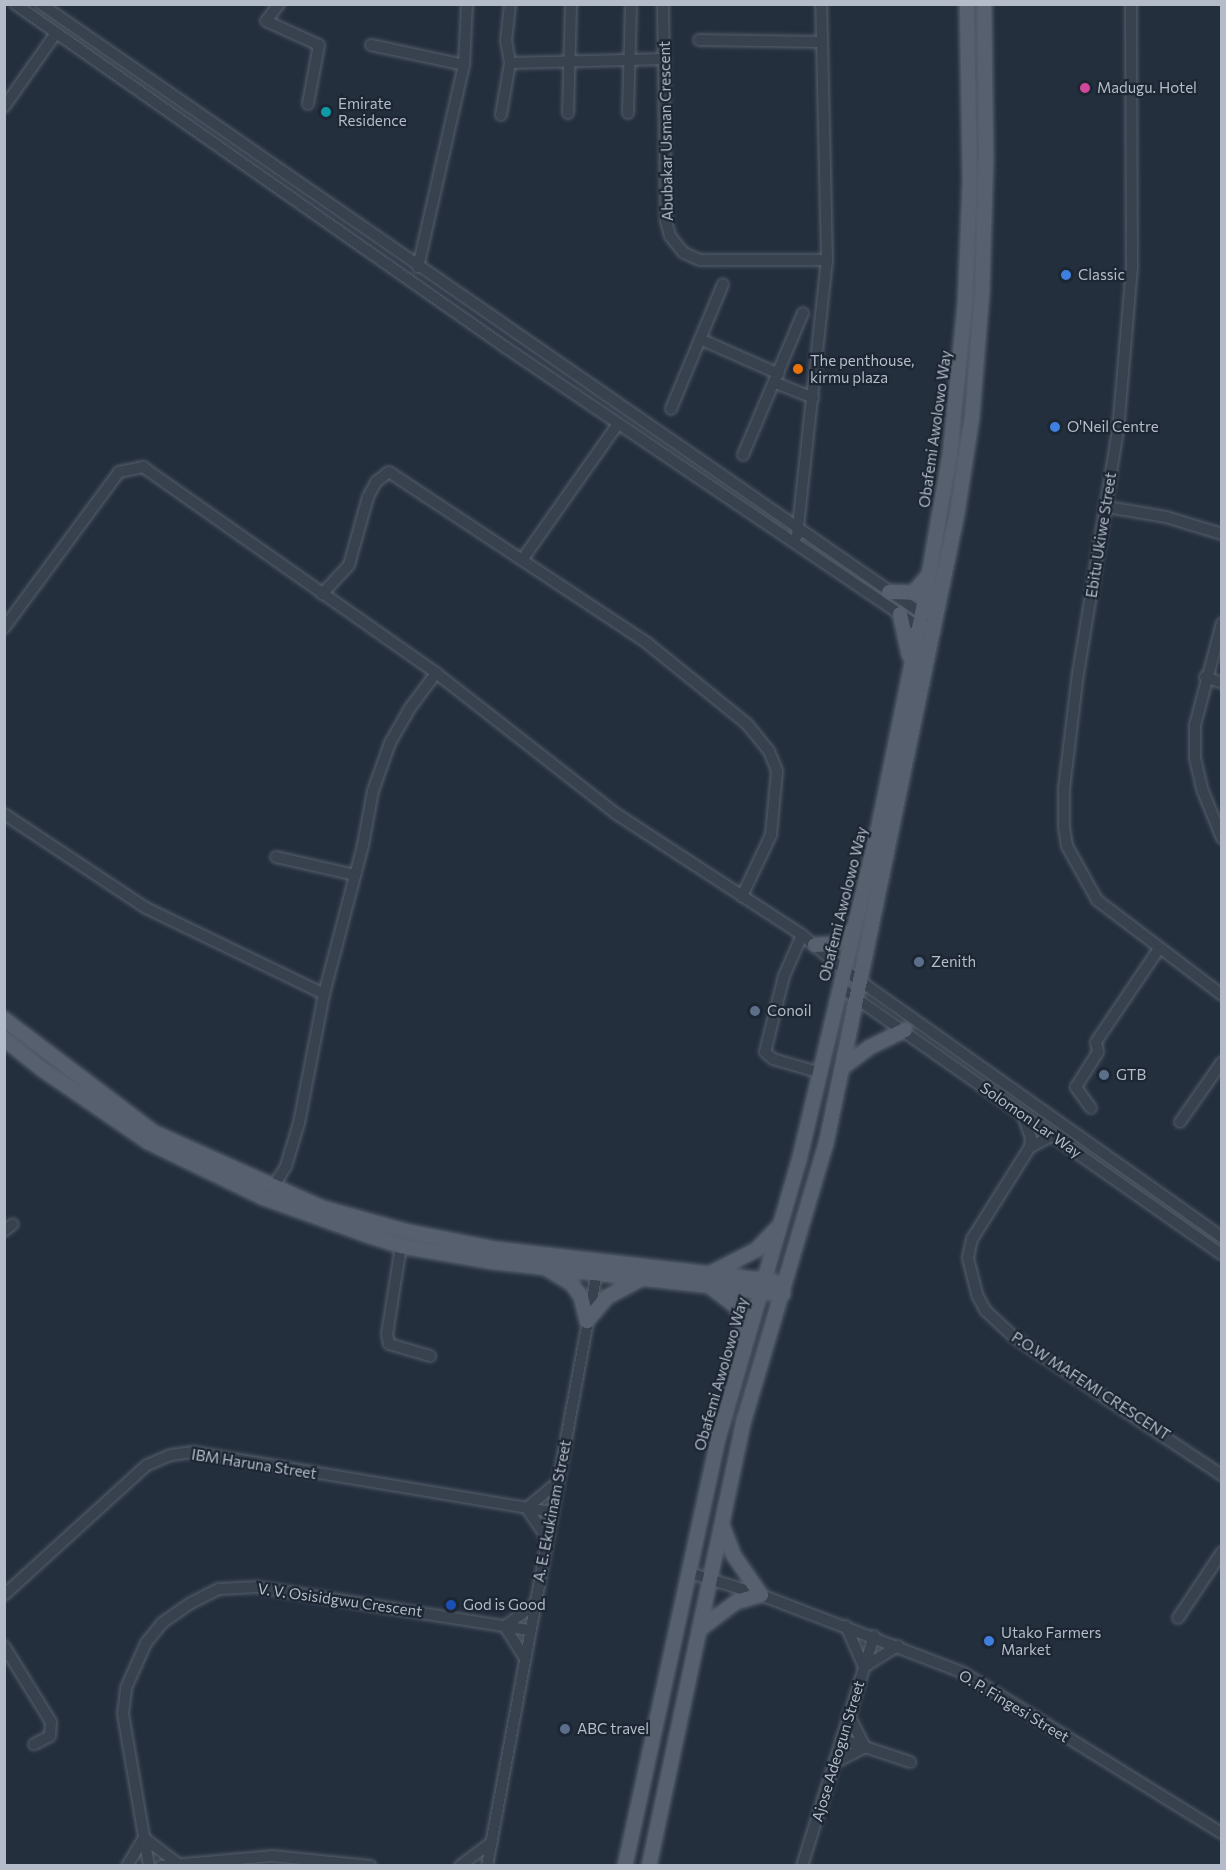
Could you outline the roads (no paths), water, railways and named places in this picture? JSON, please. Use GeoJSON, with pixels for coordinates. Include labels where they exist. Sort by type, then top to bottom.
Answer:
{"type":"FeatureCollection","features":[{"type":"Feature","properties":{"kind":"main road","name":"Obafemi Awolowo Way"},"geometry":{"type":"LineString","coordinates":[[625,1866],[719,1436],[745,1342],[783,1221],[821,1073],[930,572],[950,454],[965,305],[970,182],[967,4]]}},
{"type":"Feature","properties":{"kind":"main road","name":"Obafemi Awolowo Way"},"geometry":{"type":"LineString","coordinates":[[649,1866],[744,1420],[816,1183],[842,1068],[934,630],[965,466],[979,337],[986,158],[984,4]]}},
{"type":"Feature","properties":{"kind":"main road"},"geometry":{"type":"LineString","coordinates":[[889,592],[913,593],[930,572]]}},
{"type":"Feature","properties":{"kind":"main road"},"geometry":{"type":"LineString","coordinates":[[900,614],[907,633],[908,681]]}},
{"type":"Feature","properties":{"kind":"main road"},"geometry":{"type":"LineString","coordinates":[[815,945],[834,944],[853,929]]}},
{"type":"Feature","properties":{"kind":"main road"},"geometry":{"type":"LineString","coordinates":[[4,1019],[157,1147],[264,1198],[401,1246],[544,1267],[598,1268],[785,1288]]}},
{"type":"Feature","properties":{"kind":"main road"},"geometry":{"type":"LineString","coordinates":[[842,1068],[870,1047],[905,1030]]}},
{"type":"Feature","properties":{"kind":"main road"},"geometry":{"type":"LineString","coordinates":[[4,1039],[127,1121],[207,1159],[323,1208],[405,1232],[644,1278],[707,1280],[756,1250],[783,1221]]}},
{"type":"Feature","properties":{"kind":"main road"},"geometry":{"type":"LineString","coordinates":[[544,1267],[572,1284],[581,1297],[587,1321]]}},
{"type":"Feature","properties":{"kind":"main road"},"geometry":{"type":"LineString","coordinates":[[587,1321],[607,1297],[644,1278]]}},
{"type":"Feature","properties":{"kind":"main road"},"geometry":{"type":"LineString","coordinates":[[707,1280],[738,1308],[745,1342]]}},
{"type":"Feature","properties":{"kind":"main road"},"geometry":{"type":"LineString","coordinates":[[699,1630],[736,1602],[761,1594],[734,1556],[722,1522]]}},
{"type":"Feature","properties":{"kind":"street"},"geometry":{"type":"LineString","coordinates":[[15,4],[618,424],[900,614],[920,621]]}},
{"type":"Feature","properties":{"kind":"street"},"geometry":{"type":"LineString","coordinates":[[41,4],[889,592],[920,621],[934,630]]}},
{"type":"Feature","properties":{"kind":"street"},"geometry":{"type":"LineString","coordinates":[[279,4],[266,21],[319,45],[308,104]]}},
{"type":"Feature","properties":{"kind":"street"},"geometry":{"type":"LineString","coordinates":[[418,267],[465,65],[467,4]]}},
{"type":"Feature","properties":{"kind":"street"},"geometry":{"type":"LineString","coordinates":[[501,115],[510,63],[506,40],[510,4]]}},
{"type":"Feature","properties":{"kind":"street"},"geometry":{"type":"LineString","coordinates":[[568,112],[571,4]]}},
{"type":"Feature","properties":{"kind":"street","name":"Abubakar Usman Crescent"},"geometry":{"type":"LineString","coordinates":[[663,4],[666,221],[677,244],[684,253],[700,260],[826,260]]}},
{"type":"Feature","properties":{"kind":"street"},"geometry":{"type":"LineString","coordinates":[[796,542],[826,260],[821,4]]}},
{"type":"Feature","properties":{"kind":"street","name":"Ebitu Ukiwe Street"},"geometry":{"type":"LineString","coordinates":[[1131,4],[1132,267],[1107,507],[1077,673],[1064,789],[1064,827],[1068,846],[1097,900],[1158,950],[1221,995]]}},
{"type":"Feature","properties":{"kind":"street"},"geometry":{"type":"LineString","coordinates":[[628,113],[631,8]]}},
{"type":"Feature","properties":{"kind":"street"},"geometry":{"type":"LineString","coordinates":[[4,107],[56,33]]}},
{"type":"Feature","properties":{"kind":"street"},"geometry":{"type":"LineString","coordinates":[[699,40],[822,42]]}},
{"type":"Feature","properties":{"kind":"street"},"geometry":{"type":"LineString","coordinates":[[370,45],[465,65]]}},
{"type":"Feature","properties":{"kind":"street"},"geometry":{"type":"LineString","coordinates":[[510,63],[665,58]]}},
{"type":"Feature","properties":{"kind":"street"},"geometry":{"type":"LineString","coordinates":[[671,409],[723,284]]}},
{"type":"Feature","properties":{"kind":"street"},"geometry":{"type":"LineString","coordinates":[[743,455],[778,378],[803,313]]}},
{"type":"Feature","properties":{"kind":"street"},"geometry":{"type":"LineString","coordinates":[[700,339],[813,398]]}},
{"type":"Feature","properties":{"kind":"street"},"geometry":{"type":"LineString","coordinates":[[522,560],[618,424]]}},
{"type":"Feature","properties":{"kind":"street","name":"Solomon Lar Way"},"geometry":{"type":"LineString","coordinates":[[4,627],[119,472],[131,467],[143,467],[436,673],[615,813],[802,935],[843,969],[1221,1237]]}},
{"type":"Feature","properties":{"kind":"street"},"geometry":{"type":"LineString","coordinates":[[322,594],[349,565],[368,497],[376,482],[389,472],[647,644],[747,724],[769,751],[777,771],[771,835],[742,896]]}},
{"type":"Feature","properties":{"kind":"street"},"geometry":{"type":"LineString","coordinates":[[1107,507],[1166,517],[1221,534]]}},
{"type":"Feature","properties":{"kind":"street"},"geometry":{"type":"LineString","coordinates":[[1221,623],[1205,677],[1195,725],[1196,758],[1209,814],[1221,838]]}},
{"type":"Feature","properties":{"kind":"street"},"geometry":{"type":"LineString","coordinates":[[273,1187],[286,1166],[299,1123],[324,994],[356,875],[373,791],[390,743],[436,673]]}},
{"type":"Feature","properties":{"kind":"street"},"geometry":{"type":"LineString","coordinates":[[1205,677],[1221,683]]}},
{"type":"Feature","properties":{"kind":"street"},"geometry":{"type":"LineString","coordinates":[[4,814],[146,908],[324,994]]}},
{"type":"Feature","properties":{"kind":"street"},"geometry":{"type":"LineString","coordinates":[[276,857],[356,875]]}},
{"type":"Feature","properties":{"kind":"street"},"geometry":{"type":"LineString","coordinates":[[802,935],[784,976],[765,1052],[773,1059],[821,1073]]}},
{"type":"Feature","properties":{"kind":"street"},"geometry":{"type":"LineString","coordinates":[[1091,1108],[1076,1088],[1098,1052],[1096,1042],[1158,950]]}},
{"type":"Feature","properties":{"kind":"street","name":"Solomon Lar Way"},"geometry":{"type":"LineString","coordinates":[[840,987],[905,1030],[1051,1136],[1221,1254]]}},
{"type":"Feature","properties":{"kind":"street"},"geometry":{"type":"LineString","coordinates":[[1180,1122],[1221,1062]]}},
{"type":"Feature","properties":{"kind":"street"},"geometry":{"type":"LineString","coordinates":[[1023,1115],[1031,1138],[1030,1147]]}},
{"type":"Feature","properties":{"kind":"street"},"geometry":{"type":"LineString","coordinates":[[1030,1147],[1051,1136]]}},
{"type":"Feature","properties":{"kind":"street","name":"P.O.W MAFEMI CRESCENT"},"geometry":{"type":"LineString","coordinates":[[1030,1147],[972,1239],[971,1275],[986,1311],[1014,1338],[1221,1475]]}},
{"type":"Feature","properties":{"kind":"street"},"geometry":{"type":"LineString","coordinates":[[401,1246],[387,1334],[389,1344],[430,1356]]}},
{"type":"Feature","properties":{"kind":"street","name":"A. E. Ekukinam Street"},"geometry":{"type":"LineString","coordinates":[[487,1866],[598,1268]]}},
{"type":"Feature","properties":{"kind":"street","name":"IBM Haruna Street"},"geometry":{"type":"LineString","coordinates":[[4,1595],[147,1465],[171,1455],[193,1452],[552,1512]]}},
{"type":"Feature","properties":{"kind":"street"},"geometry":{"type":"LineString","coordinates":[[547,1538],[527,1508],[558,1482]]}},
{"type":"Feature","properties":{"kind":"street"},"geometry":{"type":"LineString","coordinates":[[1178,1618],[1221,1552]]}},
{"type":"Feature","properties":{"kind":"street","name":"O. P. Fingesi Street"},"geometry":{"type":"LineString","coordinates":[[690,1573],[761,1594],[962,1672],[1221,1833]]}},
{"type":"Feature","properties":{"kind":"street","name":"V. V. Osisidgwu Crescent"},"geometry":{"type":"LineString","coordinates":[[149,1866],[123,1714],[126,1688],[146,1643],[162,1623],[189,1604],[219,1588],[257,1587],[530,1630]]}},
{"type":"Feature","properties":{"kind":"street"},"geometry":{"type":"LineString","coordinates":[[524,1657],[505,1626],[535,1604]]}},
{"type":"Feature","properties":{"kind":"street"},"geometry":{"type":"LineString","coordinates":[[846,1626],[864,1667],[898,1646]]}},
{"type":"Feature","properties":{"kind":"street","name":"Ajose Adeogun Street"},"geometry":{"type":"LineString","coordinates":[[802,1866],[874,1636]]}},
{"type":"Feature","properties":{"kind":"street"},"geometry":{"type":"LineString","coordinates":[[4,1646],[51,1722],[50,1736],[34,1744]]}},
{"type":"Feature","properties":{"kind":"street"},"geometry":{"type":"LineString","coordinates":[[849,1715],[865,1747]]}},
{"type":"Feature","properties":{"kind":"street"},"geometry":{"type":"LineString","coordinates":[[841,1739],[910,1762]]}},
{"type":"Feature","properties":{"kind":"street"},"geometry":{"type":"LineString","coordinates":[[834,1763],[865,1747]]}},
{"type":"Feature","properties":{"kind":"street"},"geometry":{"type":"LineString","coordinates":[[127,1866],[144,1838],[177,1863]]}},
{"type":"Feature","properties":{"kind":"street"},"geometry":{"type":"LineString","coordinates":[[460,1866],[492,1842]]}},
{"type":"Feature","properties":{"kind":"street"},"geometry":{"type":"LineString","coordinates":[[160,1866],[272,1856],[370,1866]]}},
{"type":"Feature","properties":{"kind":"place","name":"Madugu. Hotel"},"geometry":{"type":"Point","coordinates":[1085,88]}},
{"type":"Feature","properties":{"kind":"place","name":"Emirate Residence"},"geometry":{"type":"Point","coordinates":[326,112]}},
{"type":"Feature","properties":{"kind":"place","name":"Classic"},"geometry":{"type":"Point","coordinates":[1066,275]}},
{"type":"Feature","properties":{"kind":"place","name":"The penthouse, kirmu plaza"},"geometry":{"type":"Point","coordinates":[798,369]}},
{"type":"Feature","properties":{"kind":"place","name":"O'Neil Centre"},"geometry":{"type":"Point","coordinates":[1055,427]}},
{"type":"Feature","properties":{"kind":"place","name":"Zenith"},"geometry":{"type":"Point","coordinates":[919,962]}},
{"type":"Feature","properties":{"kind":"place","name":"Conoil"},"geometry":{"type":"Point","coordinates":[755,1011]}},
{"type":"Feature","properties":{"kind":"place","name":"GTB"},"geometry":{"type":"Point","coordinates":[1104,1075]}},
{"type":"Feature","properties":{"kind":"place","name":"God is Good"},"geometry":{"type":"Point","coordinates":[451,1605]}},
{"type":"Feature","properties":{"kind":"place","name":"Utako Farmers Market"},"geometry":{"type":"Point","coordinates":[989,1641]}},
{"type":"Feature","properties":{"kind":"place","name":"ABC travel"},"geometry":{"type":"Point","coordinates":[565,1729]}}]}
